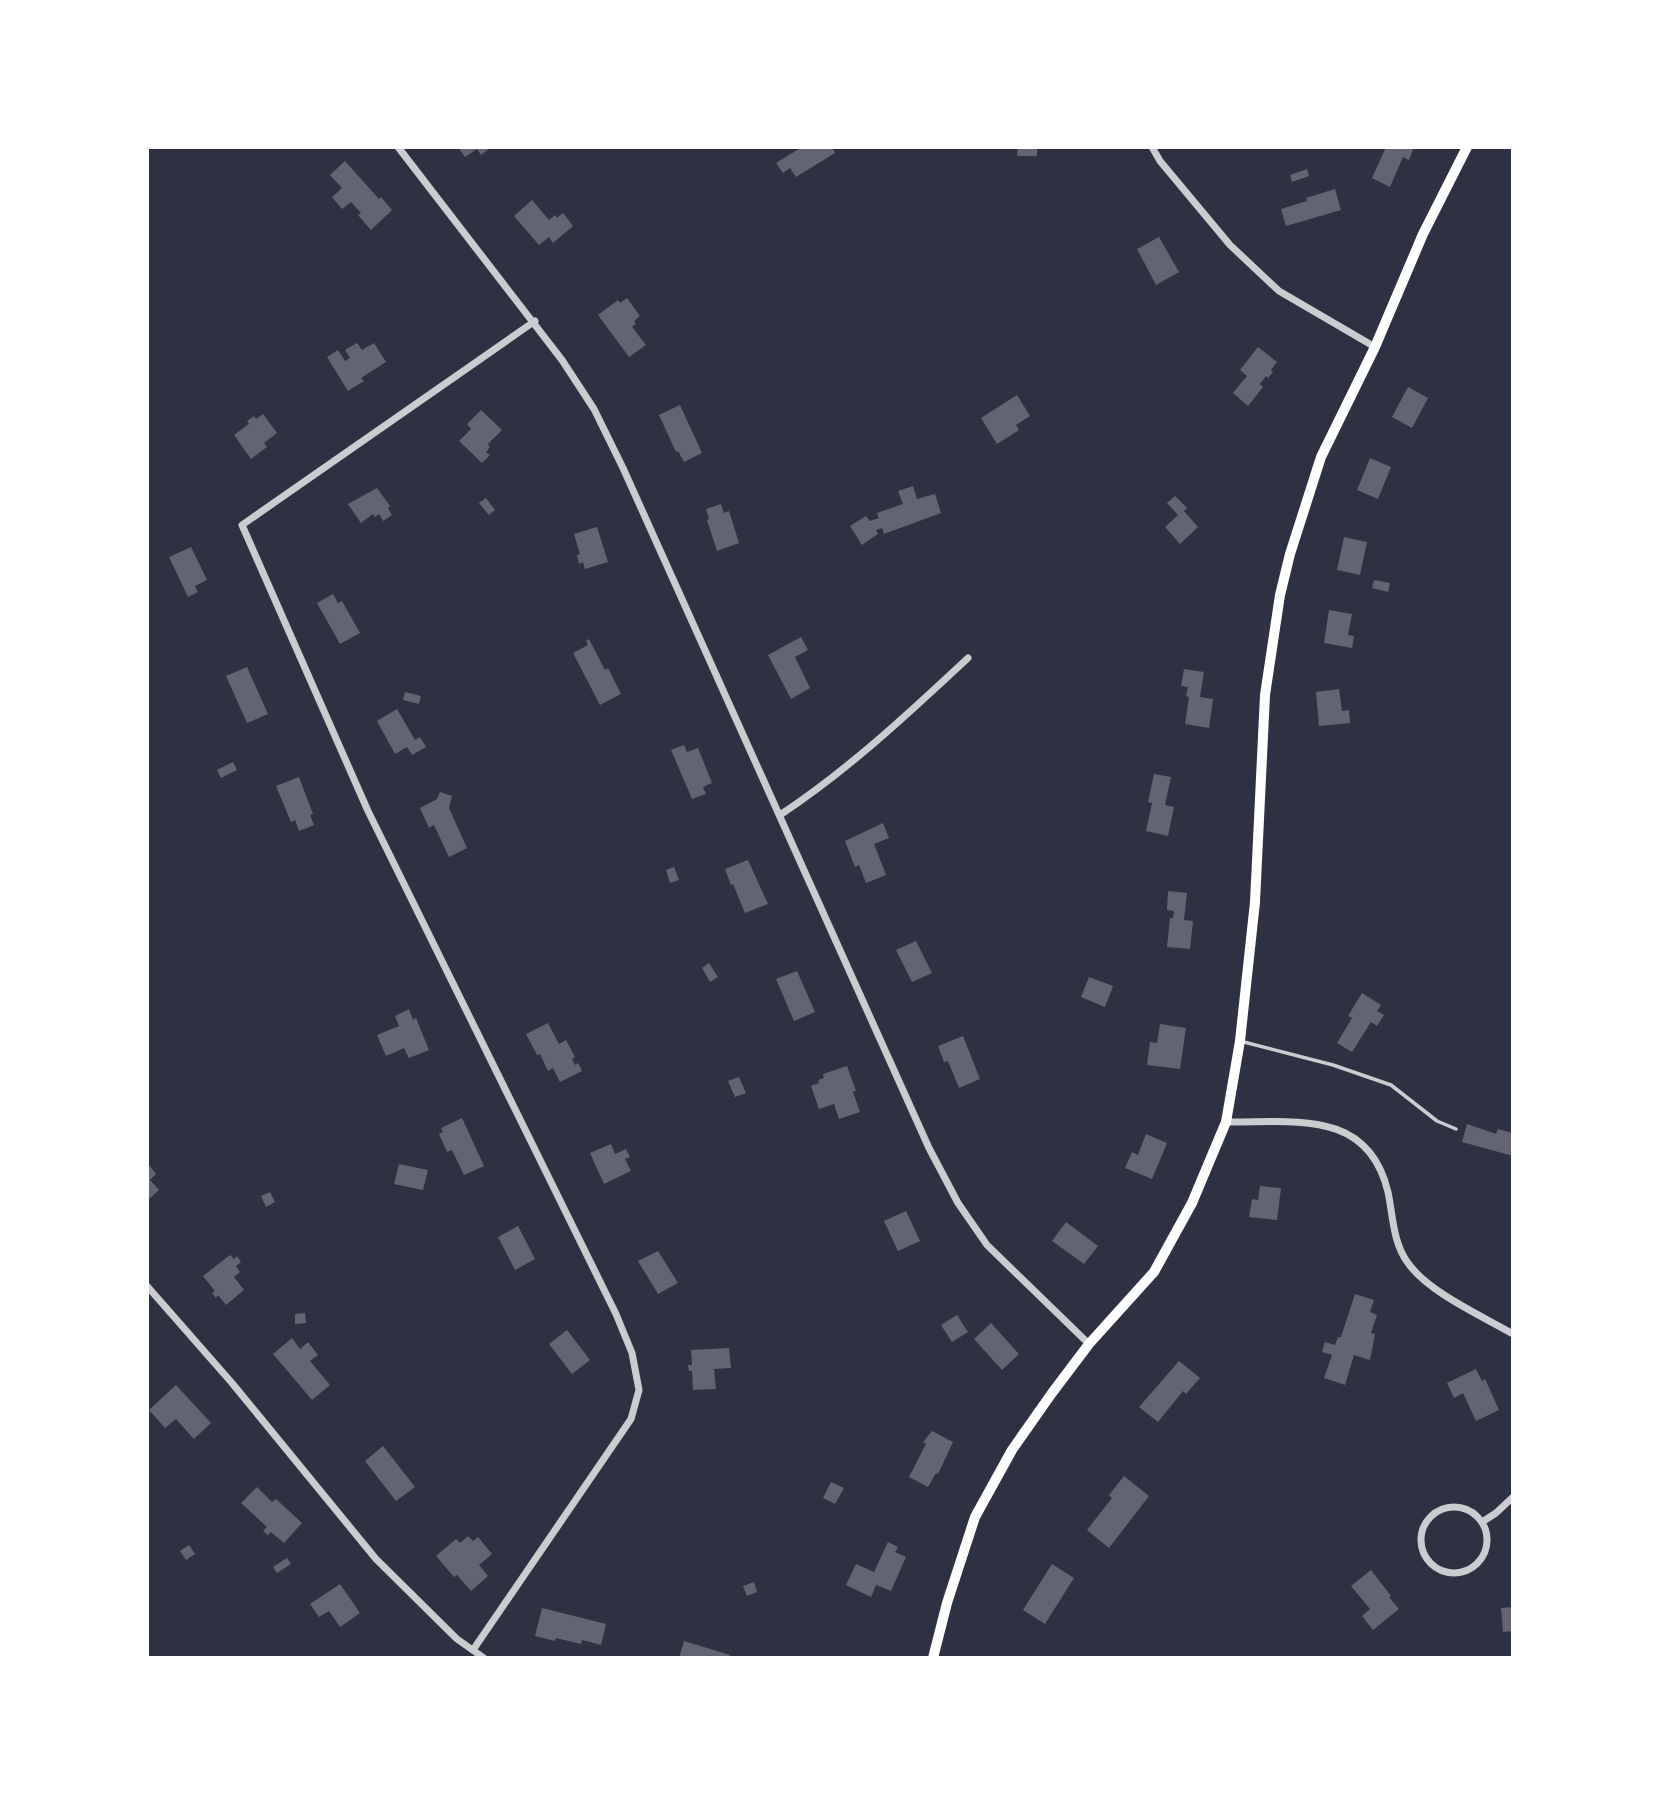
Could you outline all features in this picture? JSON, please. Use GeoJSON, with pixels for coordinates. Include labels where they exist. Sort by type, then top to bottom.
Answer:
{"type":"FeatureCollection","features":[{"type":"Feature","properties":{"kind":"main road"},"geometry":{"type":"LineString","coordinates":[[933,1658],[947,1603],[975,1517],[1012,1450],[1052,1393],[1089,1345],[1154,1272],[1192,1203],[1226,1122],[1240,1041],[1255,902],[1265,695],[1280,594],[1303,509],[1321,457],[1375,347],[1423,234],[1467,147]]}},
{"type":"Feature","properties":{"kind":"street"},"geometry":{"type":"LineString","coordinates":[[398,147],[534,321],[594,409],[929,1147],[958,1203],[987,1245],[1089,1345]]}},
{"type":"Feature","properties":{"kind":"street"},"geometry":{"type":"LineString","coordinates":[[1152,147],[1160,161],[1230,245],[1279,291],[1375,347]]}},
{"type":"Feature","properties":{"kind":"street"},"geometry":{"type":"LineString","coordinates":[[473,1650],[631,1419],[639,1390],[632,1353],[616,1314],[368,811],[242,525],[534,321]]}},
{"type":"Feature","properties":{"kind":"street"},"geometry":{"type":"LineString","coordinates":[[780,815],[807,797],[883,736],[968,659]]}},
{"type":"Feature","properties":{"kind":"street"},"geometry":{"type":"LineString","coordinates":[[1226,1122],[1317,1123],[1336,1127],[1350,1135],[1374,1159],[1382,1175],[1396,1236],[1406,1261],[1414,1271],[1436,1289],[1513,1334]]}},
{"type":"Feature","properties":{"kind":"street"},"geometry":{"type":"LineString","coordinates":[[147,1286],[232,1382],[376,1559],[457,1639],[484,1658]]}},
{"type":"Feature","properties":{"kind":"street"},"geometry":{"type":"LineString","coordinates":[[1482,1522],[1513,1497]]}},
{"type":"Feature","properties":{"kind":"street"},"geometry":{"type":"LineString","coordinates":[[1450,1508],[1465,1509],[1482,1522],[1487,1535],[1486,1549],[1480,1561],[1469,1570],[1456,1573],[1442,1571],[1426,1557],[1422,1543],[1424,1529],[1437,1513],[1450,1508]]}},
{"type":"Feature","properties":{"kind":"lane"},"geometry":{"type":"LineString","coordinates":[[1240,1041],[1333,1065],[1391,1085],[1437,1121],[1456,1129]]}},
{"type":"Feature","properties":{"kind":"building"},"geometry":{"type":"Polygon","coordinates":[[[458,147],[489,149],[481,155],[477,149],[465,157],[458,147]]]}},
{"type":"Feature","properties":{"kind":"building"},"geometry":{"type":"Polygon","coordinates":[[[802,147],[832,147],[835,153],[796,177],[790,168],[783,173],[776,163],[802,147]]]}},
{"type":"Feature","properties":{"kind":"building"},"geometry":{"type":"Polygon","coordinates":[[[1018,147],[1037,147],[1037,156],[1017,156],[1018,147]]]}},
{"type":"Feature","properties":{"kind":"building"},"geometry":{"type":"Polygon","coordinates":[[[1386,147],[1414,147],[1409,160],[1403,157],[1390,187],[1372,178],[1386,147]]]}},
{"type":"Feature","properties":{"kind":"building"},"geometry":{"type":"Polygon","coordinates":[[[345,161],[392,210],[371,230],[351,202],[342,209],[332,197],[342,188],[330,175],[345,161]]]}},
{"type":"Feature","properties":{"kind":"building"},"geometry":{"type":"Polygon","coordinates":[[[1307,169],[1309,176],[1292,182],[1290,175],[1307,169]]]}},
{"type":"Feature","properties":{"kind":"building"},"geometry":{"type":"Polygon","coordinates":[[[1335,189],[1341,210],[1286,226],[1281,209],[1335,189]]]}},
{"type":"Feature","properties":{"kind":"building"},"geometry":{"type":"Polygon","coordinates":[[[532,200],[549,220],[563,213],[573,226],[553,243],[549,237],[539,245],[514,216],[532,200]]]}},
{"type":"Feature","properties":{"kind":"building"},"geometry":{"type":"Polygon","coordinates":[[[1159,237],[1179,272],[1156,285],[1137,249],[1159,237]]]}},
{"type":"Feature","properties":{"kind":"building"},"geometry":{"type":"Polygon","coordinates":[[[627,298],[640,316],[632,327],[646,345],[629,357],[598,315],[618,300],[620,303],[627,298]]]}},
{"type":"Feature","properties":{"kind":"building"},"geometry":{"type":"Polygon","coordinates":[[[357,343],[362,350],[374,343],[386,362],[361,378],[364,381],[348,391],[327,357],[338,350],[345,361],[350,358],[345,350],[357,343]]]}},
{"type":"Feature","properties":{"kind":"building"},"geometry":{"type":"Polygon","coordinates":[[[1258,347],[1277,362],[1271,370],[1273,372],[1260,384],[1263,387],[1248,406],[1233,393],[1247,376],[1240,370],[1258,347]]]}},
{"type":"Feature","properties":{"kind":"building"},"geometry":{"type":"Polygon","coordinates":[[[1408,387],[1428,398],[1412,428],[1392,417],[1408,387]]]}},
{"type":"Feature","properties":{"kind":"building"},"geometry":{"type":"Polygon","coordinates":[[[1017,395],[1030,416],[1016,425],[1019,430],[997,444],[981,418],[1017,395]]]}},
{"type":"Feature","properties":{"kind":"building"},"geometry":{"type":"Polygon","coordinates":[[[680,405],[702,453],[684,462],[678,451],[676,452],[659,415],[680,405]]]}},
{"type":"Feature","properties":{"kind":"building"},"geometry":{"type":"Polygon","coordinates":[[[481,410],[502,430],[488,444],[490,447],[486,452],[490,455],[482,463],[459,441],[471,429],[467,424],[481,410]]]}},
{"type":"Feature","properties":{"kind":"building"},"geometry":{"type":"Polygon","coordinates":[[[263,414],[277,433],[264,443],[267,447],[251,459],[234,435],[249,424],[247,421],[263,414]]]}},
{"type":"Feature","properties":{"kind":"building"},"geometry":{"type":"Polygon","coordinates":[[[1370,458],[1391,467],[1378,499],[1357,490],[1370,458]]]}},
{"type":"Feature","properties":{"kind":"building"},"geometry":{"type":"Polygon","coordinates":[[[913,486],[917,499],[935,494],[941,513],[884,534],[882,528],[876,530],[878,534],[862,545],[850,526],[866,516],[870,521],[879,518],[877,513],[903,504],[898,491],[913,486]]]}},
{"type":"Feature","properties":{"kind":"building"},"geometry":{"type":"Polygon","coordinates":[[[377,488],[390,506],[388,508],[392,515],[383,521],[379,514],[375,517],[373,514],[361,523],[348,504],[377,488]]]}},
{"type":"Feature","properties":{"kind":"building"},"geometry":{"type":"Polygon","coordinates":[[[1175,496],[1187,508],[1184,511],[1198,527],[1180,544],[1165,527],[1178,515],[1167,503],[1175,496]]]}},
{"type":"Feature","properties":{"kind":"building"},"geometry":{"type":"Polygon","coordinates":[[[486,498],[495,510],[489,515],[479,503],[486,498]]]}},
{"type":"Feature","properties":{"kind":"building"},"geometry":{"type":"Polygon","coordinates":[[[721,504],[724,513],[729,511],[739,543],[717,551],[706,509],[721,504]]]}},
{"type":"Feature","properties":{"kind":"building"},"geometry":{"type":"Polygon","coordinates":[[[597,527],[608,562],[585,569],[583,562],[579,564],[577,555],[580,554],[574,534],[597,527]]]}},
{"type":"Feature","properties":{"kind":"building"},"geometry":{"type":"Polygon","coordinates":[[[1344,537],[1367,542],[1360,575],[1337,570],[1344,537]]]}},
{"type":"Feature","properties":{"kind":"building"},"geometry":{"type":"Polygon","coordinates":[[[191,547],[207,580],[195,586],[198,592],[188,597],[169,557],[191,547]]]}},
{"type":"Feature","properties":{"kind":"building"},"geometry":{"type":"Polygon","coordinates":[[[1374,580],[1390,583],[1388,592],[1372,588],[1374,580]]]}},
{"type":"Feature","properties":{"kind":"building"},"geometry":{"type":"Polygon","coordinates":[[[333,594],[338,603],[342,601],[360,633],[340,644],[317,603],[333,594]]]}},
{"type":"Feature","properties":{"kind":"building"},"geometry":{"type":"Polygon","coordinates":[[[1329,610],[1352,614],[1348,635],[1354,636],[1352,648],[1324,643],[1329,610]]]}},
{"type":"Feature","properties":{"kind":"building"},"geometry":{"type":"Polygon","coordinates":[[[801,637],[808,650],[795,657],[810,688],[791,699],[768,655],[801,637]]]}},
{"type":"Feature","properties":{"kind":"building"},"geometry":{"type":"Polygon","coordinates":[[[589,639],[621,694],[600,705],[573,653],[588,645],[586,641],[589,639]]]}},
{"type":"Feature","properties":{"kind":"building"},"geometry":{"type":"Polygon","coordinates":[[[247,667],[268,714],[247,723],[226,676],[247,667]]]}},
{"type":"Feature","properties":{"kind":"building"},"geometry":{"type":"Polygon","coordinates":[[[1184,669],[1204,672],[1200,697],[1213,699],[1209,728],[1185,724],[1189,697],[1186,696],[1188,687],[1181,686],[1184,669]]]}},
{"type":"Feature","properties":{"kind":"building"},"geometry":{"type":"Polygon","coordinates":[[[1339,689],[1342,711],[1349,710],[1350,723],[1319,726],[1316,692],[1339,689]]]}},
{"type":"Feature","properties":{"kind":"building"},"geometry":{"type":"Polygon","coordinates":[[[405,692],[421,696],[419,704],[403,700],[405,692]]]}},
{"type":"Feature","properties":{"kind":"building"},"geometry":{"type":"Polygon","coordinates":[[[397,709],[415,740],[420,737],[426,747],[412,755],[407,747],[395,754],[377,721],[397,709]]]}},
{"type":"Feature","properties":{"kind":"building"},"geometry":{"type":"Polygon","coordinates":[[[684,745],[687,752],[698,748],[712,783],[703,787],[706,794],[692,799],[671,750],[684,745]]]}},
{"type":"Feature","properties":{"kind":"building"},"geometry":{"type":"Polygon","coordinates":[[[233,762],[237,770],[221,778],[217,770],[233,762]]]}},
{"type":"Feature","properties":{"kind":"building"},"geometry":{"type":"Polygon","coordinates":[[[1154,774],[1171,777],[1165,805],[1174,807],[1168,836],[1146,831],[1154,774]]]}},
{"type":"Feature","properties":{"kind":"building"},"geometry":{"type":"Polygon","coordinates":[[[299,777],[313,814],[310,815],[314,825],[299,831],[295,820],[291,822],[276,786],[299,777]]]}},
{"type":"Feature","properties":{"kind":"building"},"geometry":{"type":"Polygon","coordinates":[[[440,792],[452,796],[449,808],[467,848],[449,857],[434,825],[429,828],[420,808],[437,799],[440,792]]]}},
{"type":"Feature","properties":{"kind":"building"},"geometry":{"type":"Polygon","coordinates":[[[883,823],[889,838],[874,844],[886,875],[866,883],[859,865],[855,867],[845,841],[883,823]]]}},
{"type":"Feature","properties":{"kind":"building"},"geometry":{"type":"Polygon","coordinates":[[[748,860],[768,904],[745,913],[725,869],[748,860]]]}},
{"type":"Feature","properties":{"kind":"building"},"geometry":{"type":"Polygon","coordinates":[[[674,867],[679,880],[670,883],[666,870],[674,867]]]}},
{"type":"Feature","properties":{"kind":"building"},"geometry":{"type":"Polygon","coordinates":[[[1168,891],[1187,893],[1184,920],[1193,921],[1190,949],[1167,947],[1170,918],[1173,918],[1174,911],[1167,910],[1168,891]]]}},
{"type":"Feature","properties":{"kind":"building"},"geometry":{"type":"Polygon","coordinates":[[[916,941],[932,973],[912,982],[896,950],[916,941]]]}},
{"type":"Feature","properties":{"kind":"building"},"geometry":{"type":"Polygon","coordinates":[[[709,963],[718,977],[710,982],[702,968],[709,963]]]}},
{"type":"Feature","properties":{"kind":"building"},"geometry":{"type":"Polygon","coordinates":[[[797,971],[815,1012],[794,1021],[776,979],[797,971]]]}},
{"type":"Feature","properties":{"kind":"building"},"geometry":{"type":"Polygon","coordinates":[[[1089,977],[1113,986],[1105,1007],[1081,997],[1089,977]]]}},
{"type":"Feature","properties":{"kind":"building"},"geometry":{"type":"Polygon","coordinates":[[[1362,993],[1381,1005],[1377,1011],[1384,1015],[1377,1026],[1371,1022],[1352,1052],[1337,1043],[1352,1018],[1348,1016],[1362,993]]]}},
{"type":"Feature","properties":{"kind":"building"},"geometry":{"type":"Polygon","coordinates":[[[409,1009],[413,1020],[416,1018],[429,1050],[409,1058],[404,1048],[386,1056],[377,1035],[399,1026],[395,1016],[409,1009]]]}},
{"type":"Feature","properties":{"kind":"building"},"geometry":{"type":"Polygon","coordinates":[[[548,1023],[559,1044],[566,1040],[575,1057],[572,1059],[575,1065],[578,1063],[582,1071],[560,1082],[553,1068],[548,1071],[526,1034],[548,1023]]]}},
{"type":"Feature","properties":{"kind":"building"},"geometry":{"type":"Polygon","coordinates":[[[1160,1024],[1186,1028],[1180,1069],[1147,1065],[1150,1042],[1157,1043],[1160,1024]]]}},
{"type":"Feature","properties":{"kind":"building"},"geometry":{"type":"Polygon","coordinates":[[[963,1036],[980,1079],[959,1088],[948,1061],[944,1062],[938,1046],[963,1036]]]}},
{"type":"Feature","properties":{"kind":"building"},"geometry":{"type":"Polygon","coordinates":[[[847,1066],[860,1112],[839,1119],[834,1104],[819,1109],[811,1086],[824,1078],[823,1074],[847,1066]]]}},
{"type":"Feature","properties":{"kind":"building"},"geometry":{"type":"Polygon","coordinates":[[[739,1077],[746,1093],[735,1097],[728,1081],[739,1077]]]}},
{"type":"Feature","properties":{"kind":"building"},"geometry":{"type":"Polygon","coordinates":[[[462,1118],[484,1166],[464,1175],[452,1150],[447,1152],[439,1134],[443,1132],[441,1128],[462,1118]]]}},
{"type":"Feature","properties":{"kind":"building"},"geometry":{"type":"Polygon","coordinates":[[[1467,1124],[1496,1134],[1498,1129],[1513,1133],[1513,1156],[1462,1142],[1467,1124]]]}},
{"type":"Feature","properties":{"kind":"building"},"geometry":{"type":"Polygon","coordinates":[[[1146,1134],[1167,1143],[1152,1179],[1125,1168],[1132,1152],[1138,1155],[1146,1134]]]}},
{"type":"Feature","properties":{"kind":"building"},"geometry":{"type":"Polygon","coordinates":[[[611,1144],[615,1154],[626,1149],[630,1157],[625,1159],[631,1171],[604,1184],[590,1153],[611,1144]]]}},
{"type":"Feature","properties":{"kind":"building"},"geometry":{"type":"Polygon","coordinates":[[[399,1164],[428,1170],[423,1190],[394,1184],[399,1164]]]}},
{"type":"Feature","properties":{"kind":"building"},"geometry":{"type":"Polygon","coordinates":[[[149,1165],[156,1174],[150,1180],[159,1190],[147,1201],[149,1165]]]}},
{"type":"Feature","properties":{"kind":"building"},"geometry":{"type":"Polygon","coordinates":[[[1260,1186],[1281,1188],[1277,1220],[1249,1217],[1252,1199],[1258,1200],[1260,1186]]]}},
{"type":"Feature","properties":{"kind":"building"},"geometry":{"type":"Polygon","coordinates":[[[270,1192],[275,1202],[266,1207],[261,1196],[270,1192]]]}},
{"type":"Feature","properties":{"kind":"building"},"geometry":{"type":"Polygon","coordinates":[[[906,1211],[920,1241],[898,1251],[884,1221],[906,1211]]]}},
{"type":"Feature","properties":{"kind":"building"},"geometry":{"type":"Polygon","coordinates":[[[1066,1222],[1098,1246],[1084,1264],[1052,1241],[1066,1222]]]}},
{"type":"Feature","properties":{"kind":"building"},"geometry":{"type":"Polygon","coordinates":[[[518,1226],[535,1259],[515,1270],[498,1237],[518,1226]]]}},
{"type":"Feature","properties":{"kind":"building"},"geometry":{"type":"Polygon","coordinates":[[[658,1251],[678,1283],[658,1294],[638,1261],[658,1251]]]}},
{"type":"Feature","properties":{"kind":"building"},"geometry":{"type":"Polygon","coordinates":[[[230,1255],[234,1259],[237,1256],[241,1262],[236,1266],[240,1272],[234,1277],[244,1290],[226,1305],[218,1295],[216,1298],[212,1293],[215,1291],[203,1276],[230,1255]]]}},
{"type":"Feature","properties":{"kind":"building"},"geometry":{"type":"Polygon","coordinates":[[[1355,1294],[1374,1300],[1370,1312],[1377,1315],[1371,1333],[1375,1334],[1370,1360],[1354,1355],[1345,1385],[1324,1378],[1332,1355],[1322,1352],[1325,1342],[1335,1345],[1338,1337],[1341,1337],[1355,1294]]]}},
{"type":"Feature","properties":{"kind":"building"},"geometry":{"type":"Polygon","coordinates":[[[305,1313],[306,1323],[295,1324],[295,1314],[305,1313]]]}},
{"type":"Feature","properties":{"kind":"building"},"geometry":{"type":"Polygon","coordinates":[[[957,1315],[968,1332],[952,1342],[941,1325],[957,1315]]]}},
{"type":"Feature","properties":{"kind":"building"},"geometry":{"type":"Polygon","coordinates":[[[991,1323],[1019,1354],[1002,1370],[974,1339],[991,1323]]]}},
{"type":"Feature","properties":{"kind":"building"},"geometry":{"type":"Polygon","coordinates":[[[567,1330],[590,1360],[572,1374],[549,1344],[567,1330]]]}},
{"type":"Feature","properties":{"kind":"building"},"geometry":{"type":"Polygon","coordinates":[[[292,1338],[300,1349],[308,1342],[318,1355],[310,1361],[330,1385],[312,1400],[273,1354],[292,1338]]]}},
{"type":"Feature","properties":{"kind":"building"},"geometry":{"type":"Polygon","coordinates":[[[729,1348],[731,1368],[714,1369],[716,1389],[693,1390],[692,1371],[689,1371],[688,1365],[692,1365],[691,1350],[729,1348]]]}},
{"type":"Feature","properties":{"kind":"building"},"geometry":{"type":"Polygon","coordinates":[[[1179,1361],[1200,1378],[1186,1394],[1183,1391],[1158,1422],[1139,1407],[1179,1361]]]}},
{"type":"Feature","properties":{"kind":"building"},"geometry":{"type":"Polygon","coordinates":[[[1476,1369],[1482,1381],[1485,1379],[1499,1410],[1476,1421],[1463,1393],[1454,1398],[1447,1383],[1476,1369]]]}},
{"type":"Feature","properties":{"kind":"building"},"geometry":{"type":"Polygon","coordinates":[[[176,1385],[211,1423],[194,1439],[176,1419],[165,1428],[149,1410],[176,1385]]]}},
{"type":"Feature","properties":{"kind":"building"},"geometry":{"type":"Polygon","coordinates":[[[932,1431],[953,1442],[938,1474],[936,1473],[928,1487],[909,1477],[926,1444],[923,1442],[932,1431]]]}},
{"type":"Feature","properties":{"kind":"building"},"geometry":{"type":"Polygon","coordinates":[[[383,1446],[415,1487],[396,1501],[365,1461],[383,1446]]]}},
{"type":"Feature","properties":{"kind":"building"},"geometry":{"type":"Polygon","coordinates":[[[1124,1476],[1149,1496],[1109,1548],[1087,1530],[1112,1498],[1109,1495],[1124,1476]]]}},
{"type":"Feature","properties":{"kind":"building"},"geometry":{"type":"Polygon","coordinates":[[[831,1482],[844,1488],[835,1504],[823,1498],[831,1482]]]}},
{"type":"Feature","properties":{"kind":"building"},"geometry":{"type":"Polygon","coordinates":[[[257,1487],[272,1502],[276,1499],[302,1523],[284,1543],[271,1532],[268,1535],[263,1531],[267,1527],[241,1503],[257,1487]]]}},
{"type":"Feature","properties":{"kind":"building"},"geometry":{"type":"Polygon","coordinates":[[[468,1536],[473,1541],[478,1537],[492,1554],[479,1565],[488,1576],[471,1591],[457,1575],[454,1577],[436,1556],[456,1539],[460,1543],[468,1536]]]}},
{"type":"Feature","properties":{"kind":"building"},"geometry":{"type":"Polygon","coordinates":[[[888,1542],[898,1547],[895,1552],[906,1557],[891,1591],[876,1585],[871,1597],[846,1585],[856,1564],[874,1572],[888,1542]]]}},
{"type":"Feature","properties":{"kind":"building"},"geometry":{"type":"Polygon","coordinates":[[[189,1545],[195,1554],[186,1560],[180,1551],[189,1545]]]}},
{"type":"Feature","properties":{"kind":"building"},"geometry":{"type":"Polygon","coordinates":[[[287,1558],[291,1564],[277,1573],[273,1567],[287,1558]]]}},
{"type":"Feature","properties":{"kind":"building"},"geometry":{"type":"Polygon","coordinates":[[[1052,1564],[1074,1578],[1045,1624],[1023,1610],[1052,1564]]]}},
{"type":"Feature","properties":{"kind":"building"},"geometry":{"type":"Polygon","coordinates":[[[1371,1570],[1399,1609],[1373,1630],[1362,1616],[1370,1609],[1351,1586],[1371,1570]]]}},
{"type":"Feature","properties":{"kind":"building"},"geometry":{"type":"Polygon","coordinates":[[[754,1582],[757,1592],[747,1596],[743,1586],[754,1582]]]}},
{"type":"Feature","properties":{"kind":"building"},"geometry":{"type":"Polygon","coordinates":[[[340,1584],[360,1613],[340,1627],[329,1611],[319,1617],[310,1604],[340,1584]]]}},
{"type":"Feature","properties":{"kind":"building"},"geometry":{"type":"Polygon","coordinates":[[[1513,1607],[1513,1631],[1503,1632],[1501,1608],[1513,1607]]]}},
{"type":"Feature","properties":{"kind":"building"},"geometry":{"type":"Polygon","coordinates":[[[542,1608],[606,1624],[601,1645],[582,1640],[581,1644],[535,1636],[542,1608]]]}},
{"type":"Feature","properties":{"kind":"building"},"geometry":{"type":"Polygon","coordinates":[[[684,1641],[730,1655],[729,1658],[679,1658],[684,1641]]]}}]}
